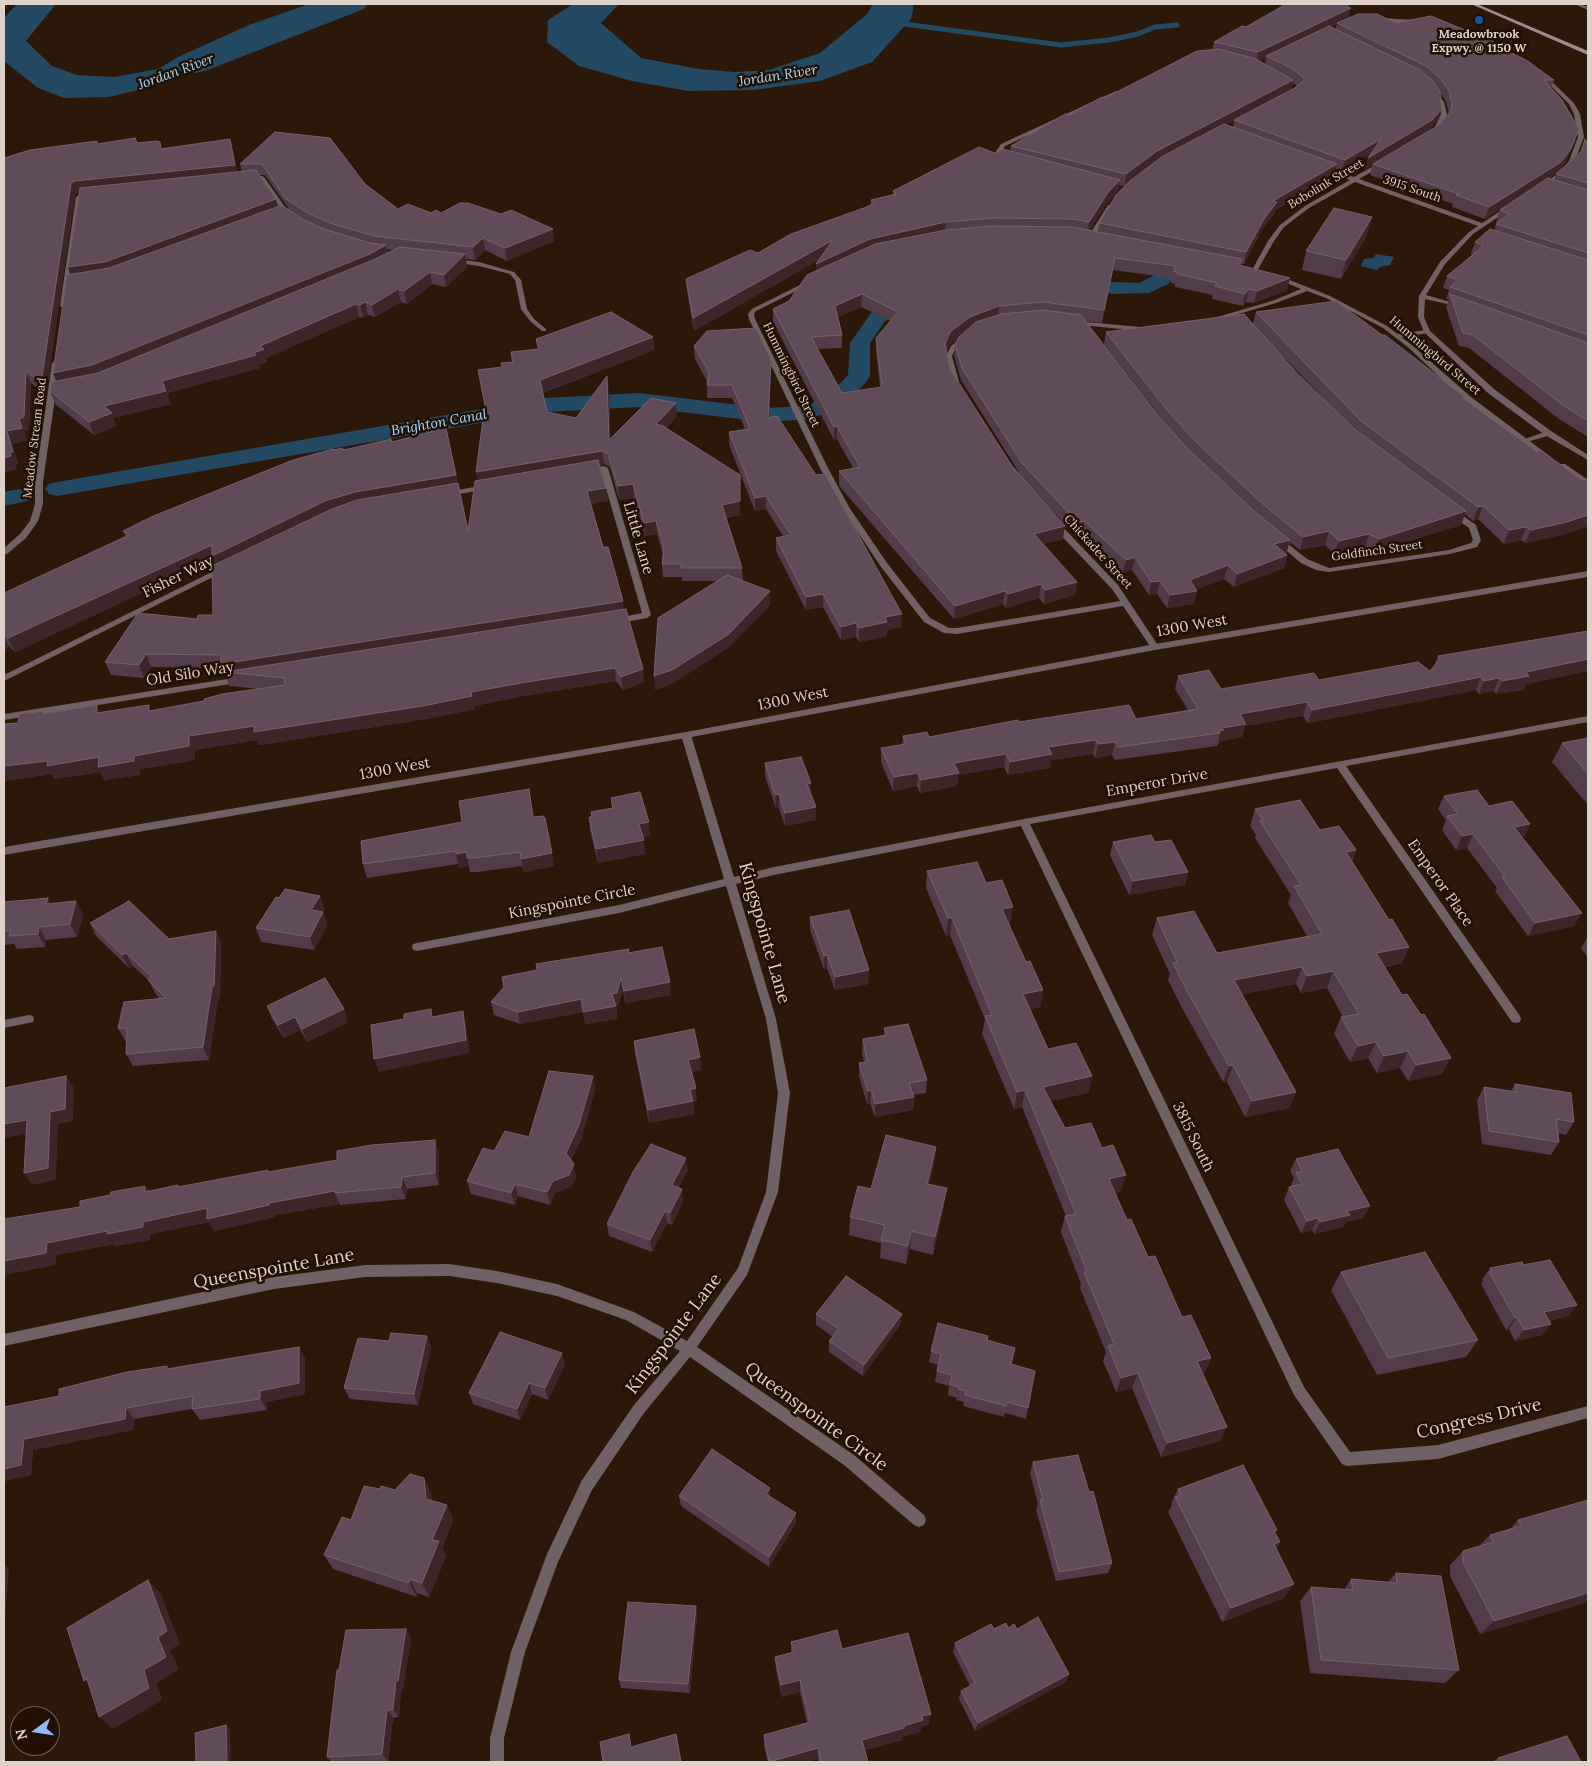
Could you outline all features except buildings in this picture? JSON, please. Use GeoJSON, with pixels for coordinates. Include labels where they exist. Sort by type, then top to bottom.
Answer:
{"type":"FeatureCollection","features":[{"type":"Feature","properties":{"kind":"main road"},"geometry":{"type":"LineString","coordinates":[[1473,4],[1588,53]]}},
{"type":"Feature","properties":{"kind":"street"},"geometry":{"type":"LineString","coordinates":[[1576,4],[1588,9]]}},
{"type":"Feature","properties":{"kind":"street"},"geometry":{"type":"LineString","coordinates":[[1376,20],[1420,22]]}},
{"type":"Feature","properties":{"kind":"street"},"geometry":{"type":"LineString","coordinates":[[1534,69],[1558,88],[1571,103],[1578,114],[1585,138],[1572,162],[1536,191]]}},
{"type":"Feature","properties":{"kind":"street"},"geometry":{"type":"LineString","coordinates":[[1426,85],[1441,102],[1444,114],[1440,127],[1432,134]]}},
{"type":"Feature","properties":{"kind":"street"},"geometry":{"type":"LineString","coordinates":[[1009,161],[998,153],[1003,146],[1128,87]]}},
{"type":"Feature","properties":{"kind":"street","name":"Bobolink Street"},"geometry":{"type":"LineString","coordinates":[[1255,270],[1270,241],[1282,226],[1307,207],[1391,159]]}},
{"type":"Feature","properties":{"kind":"street","name":"3915 South"},"geometry":{"type":"LineString","coordinates":[[1312,165],[1482,225]]}},
{"type":"Feature","properties":{"kind":"street"},"geometry":{"type":"LineString","coordinates":[[242,179],[262,178],[286,213],[293,218]]}},
{"type":"Feature","properties":{"kind":"street"},"geometry":{"type":"LineString","coordinates":[[1543,186],[1552,188]]}},
{"type":"Feature","properties":{"kind":"street"},"geometry":{"type":"LineString","coordinates":[[62,314],[69,285],[79,196],[89,195]]}},
{"type":"Feature","properties":{"kind":"street"},"geometry":{"type":"LineString","coordinates":[[1091,237],[1116,200]]}},
{"type":"Feature","properties":{"kind":"street"},"geometry":{"type":"LineString","coordinates":[[1397,336],[1427,332],[1422,317],[1422,296],[1442,263],[1471,233],[1520,200]]}},
{"type":"Feature","properties":{"kind":"street"},"geometry":{"type":"LineString","coordinates":[[277,216],[286,213]]}},
{"type":"Feature","properties":{"kind":"street"},"geometry":{"type":"LineString","coordinates":[[1471,233],[1478,235]]}},
{"type":"Feature","properties":{"kind":"street"},"geometry":{"type":"LineString","coordinates":[[1081,236],[1100,239]]}},
{"type":"Feature","properties":{"kind":"street"},"geometry":{"type":"LineString","coordinates":[[441,260],[479,264],[512,273],[518,280],[524,309],[532,320],[544,330]]}},
{"type":"Feature","properties":{"kind":"street"},"geometry":{"type":"LineString","coordinates":[[1246,268],[1264,273]]}},
{"type":"Feature","properties":{"kind":"street","name":"Hummingbird Street"},"geometry":{"type":"LineString","coordinates":[[1272,276],[1307,288],[1367,316],[1397,336],[1468,399],[1523,441],[1588,482]]}},
{"type":"Feature","properties":{"kind":"street","name":"Hummingbird Street"},"geometry":{"type":"LineString","coordinates":[[818,278],[764,304],[751,314],[754,326],[800,421],[846,507],[884,565],[927,620],[947,631]]}},
{"type":"Feature","properties":{"kind":"street"},"geometry":{"type":"LineString","coordinates":[[1211,320],[1240,317],[1307,288]]}},
{"type":"Feature","properties":{"kind":"street"},"geometry":{"type":"LineString","coordinates":[[1422,296],[1463,308]]}},
{"type":"Feature","properties":{"kind":"street"},"geometry":{"type":"LineString","coordinates":[[1069,322],[1146,330]]}},
{"type":"Feature","properties":{"kind":"street"},"geometry":{"type":"LineString","coordinates":[[1082,324],[1088,331]]}},
{"type":"Feature","properties":{"kind":"street"},"geometry":{"type":"LineString","coordinates":[[960,391],[951,369],[950,356],[953,347],[972,332]]}},
{"type":"Feature","properties":{"kind":"street","name":"Hummingbird Street"},"geometry":{"type":"LineString","coordinates":[[1427,332],[1491,390],[1548,433],[1588,458]]}},
{"type":"Feature","properties":{"kind":"street","name":"Meadow Stream Road"},"geometry":{"type":"LineString","coordinates":[[4,552],[23,536],[34,522],[39,504],[39,482],[57,390],[57,351]]}},
{"type":"Feature","properties":{"kind":"street"},"geometry":{"type":"LineString","coordinates":[[1523,441],[1548,433]]}},
{"type":"Feature","properties":{"kind":"street","name":"Little Lane"},"geometry":{"type":"LineString","coordinates":[[575,473],[604,468],[647,615],[609,622]]}},
{"type":"Feature","properties":{"kind":"street"},"geometry":{"type":"LineString","coordinates":[[434,496],[499,485]]}},
{"type":"Feature","properties":{"kind":"street","name":"Goldfinch Street"},"geometry":{"type":"LineString","coordinates":[[1271,534],[1304,561],[1319,568],[1329,570],[1468,548],[1478,540],[1473,527],[1442,505]]}},
{"type":"Feature","properties":{"kind":"street","name":"Chickadee Street"},"geometry":{"type":"LineString","coordinates":[[1048,515],[1115,587],[1155,647]]}},
{"type":"Feature","properties":{"kind":"street","name":"Fisher Way"},"geometry":{"type":"LineString","coordinates":[[4,678],[233,566]]}},
{"type":"Feature","properties":{"kind":"street","name":"1300 West"},"geometry":{"type":"LineString","coordinates":[[4,851],[686,735],[1155,647],[1588,574]]}},
{"type":"Feature","properties":{"kind":"street","name":"Chickadee Street"},"geometry":{"type":"LineString","coordinates":[[947,631],[967,630],[1126,603]]}},
{"type":"Feature","properties":{"kind":"street","name":"Old Silo Way"},"geometry":{"type":"LineString","coordinates":[[4,717],[251,678]]}},
{"type":"Feature","properties":{"kind":"street","name":"Emperor Drive"},"geometry":{"type":"LineString","coordinates":[[732,882],[784,869],[1024,822],[1588,719]]}},
{"type":"Feature","properties":{"kind":"street","name":"Kingspointe Lane"},"geometry":{"type":"LineString","coordinates":[[497,1762],[497,1738],[518,1652],[552,1559],[586,1485],[639,1409],[689,1349],[743,1271],[772,1192],[784,1093],[771,1018],[732,882],[686,735]]}},
{"type":"Feature","properties":{"kind":"street","name":"Emperor Place"},"geometry":{"type":"LineString","coordinates":[[1340,765],[1516,1019]]}},
{"type":"Feature","properties":{"kind":"street","name":"3815 South"},"geometry":{"type":"LineString","coordinates":[[1024,822],[1299,1391],[1347,1459]]}},
{"type":"Feature","properties":{"kind":"street","name":"Kingspointe Circle"},"geometry":{"type":"LineString","coordinates":[[418,947],[619,909],[732,882]]}},
{"type":"Feature","properties":{"kind":"street"},"geometry":{"type":"LineString","coordinates":[[4,1024],[29,1019]]}},
{"type":"Feature","properties":{"kind":"street","name":"Queenspointe Lane"},"geometry":{"type":"LineString","coordinates":[[4,1340],[274,1282],[365,1271],[449,1270],[497,1277],[557,1290],[630,1316],[689,1349]]}},
{"type":"Feature","properties":{"kind":"street","name":"Queenspointe Circle"},"geometry":{"type":"LineString","coordinates":[[689,1349],[849,1460],[919,1520]]}},
{"type":"Feature","properties":{"kind":"street","name":"Congress Drive"},"geometry":{"type":"LineString","coordinates":[[1347,1459],[1438,1452],[1588,1412]]}},
{"type":"Feature","properties":{"kind":"water"},"geometry":{"type":"Polygon","coordinates":[[[17,4],[56,4],[26,41],[52,66],[77,75],[114,77],[158,69],[178,57],[249,25],[309,4],[356,4],[261,39],[222,59],[163,84],[109,97],[64,98],[38,88],[4,61],[4,18],[17,4]]]}},
{"type":"Feature","properties":{"kind":"water"},"geometry":{"type":"Polygon","coordinates":[[[573,4],[619,4],[601,23],[641,58],[699,69],[735,72],[769,70],[820,53],[867,14],[873,4],[914,4],[911,19],[872,62],[820,81],[754,90],[688,91],[632,81],[579,66],[547,42],[548,20],[573,4]]]}},
{"type":"Feature","properties":{"kind":"water"},"geometry":{"type":"Polygon","coordinates":[[[1376,254],[1394,257],[1390,265],[1380,267],[1377,270],[1361,266],[1364,259],[1373,258],[1376,254]]]}},
{"type":"Feature","properties":{"kind":"waterway","name":"Jordan River"},"geometry":{"type":"LineString","coordinates":[[195,65],[355,4]]}},
{"type":"Feature","properties":{"kind":"waterway"},"geometry":{"type":"LineString","coordinates":[[897,23],[1061,45],[1109,40],[1138,34],[1155,27],[1177,25]]}},
{"type":"Feature","properties":{"kind":"waterway","name":"Brighton Canal"},"geometry":{"type":"LineString","coordinates":[[1069,280],[1113,288],[1142,289],[1161,280],[1182,242]]}},
{"type":"Feature","properties":{"kind":"waterway","name":"Brighton Canal"},"geometry":{"type":"LineString","coordinates":[[57,489],[545,405],[639,400],[765,415],[811,412],[839,398],[859,376],[860,343],[878,317],[916,299]]}},
{"type":"Feature","properties":{"kind":"waterway","name":"Brighton Canal"},"geometry":{"type":"LineString","coordinates":[[4,499],[19,496]]}},
{"type":"Feature","properties":{"kind":"place","name":"Meadowbrook Expwy. @ 1150 W"},"geometry":{"type":"Point","coordinates":[1479,20]}}]}
